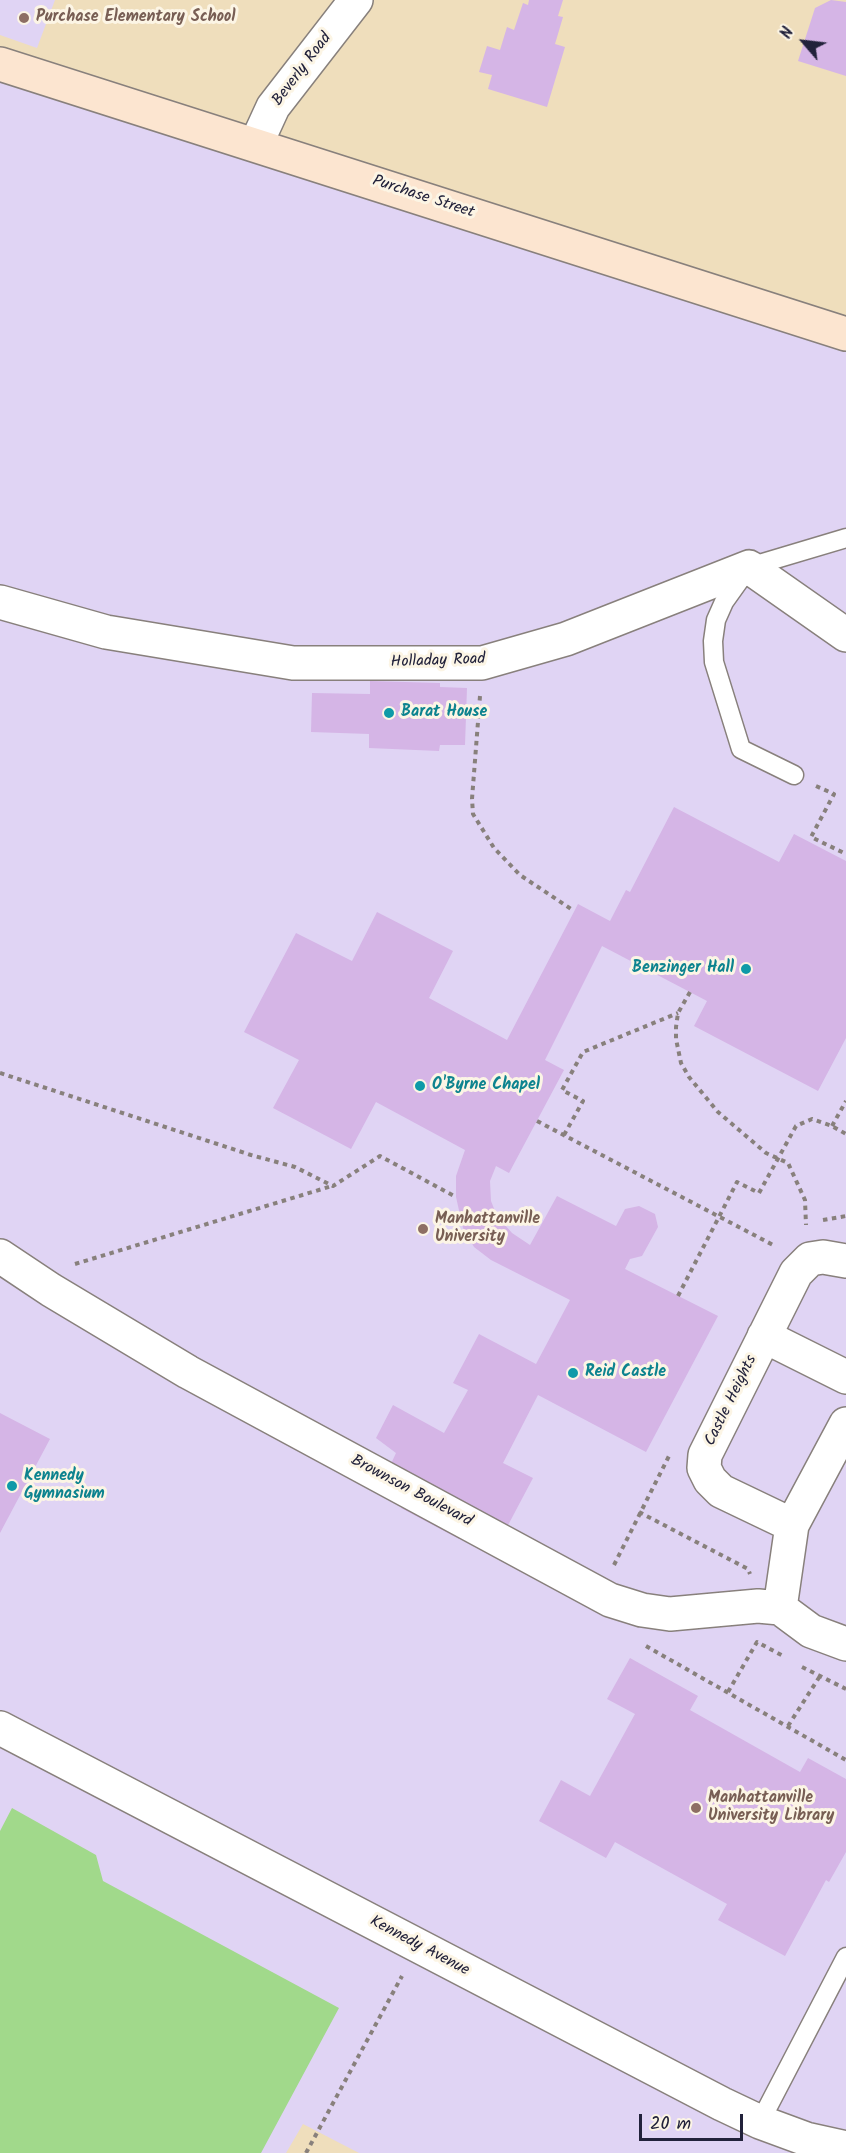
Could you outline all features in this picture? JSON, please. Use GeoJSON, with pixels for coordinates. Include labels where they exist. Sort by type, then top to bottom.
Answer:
{"type":"FeatureCollection","features":[{"type":"Feature","properties":{"kind":"main road","name":"Purchase Street"},"geometry":{"type":"LineString","coordinates":[[0,64],[846,334]]}},
{"type":"Feature","properties":{"kind":"street","name":"Beverly Road"},"geometry":{"type":"LineString","coordinates":[[256,144],[273,107],[356,0]]}},
{"type":"Feature","properties":{"kind":"street"},"geometry":{"type":"LineString","coordinates":[[749,567],[846,635]]}},
{"type":"Feature","properties":{"kind":"street","name":"Holladay Road"},"geometry":{"type":"LineString","coordinates":[[0,602],[106,632],[292,663],[482,663],[566,639],[749,567]]}},
{"type":"Feature","properties":{"kind":"street","name":"Brownson Boulevard"},"geometry":{"type":"LineString","coordinates":[[0,1256],[188,1372],[610,1600],[642,1610],[670,1614],[769,1607]]}},
{"type":"Feature","properties":{"kind":"street","name":"Castle Heights"},"geometry":{"type":"LineString","coordinates":[[792,1526],[721,1491],[710,1480],[704,1468],[705,1455],[796,1273],[810,1258],[823,1257],[846,1262]]}},
{"type":"Feature","properties":{"kind":"street","name":"Castle Heights"},"geometry":{"type":"LineString","coordinates":[[764,1336],[846,1377]]}},
{"type":"Feature","properties":{"kind":"street"},"geometry":{"type":"LineString","coordinates":[[842,1643],[812,1631],[769,1607],[792,1526],[846,1424]]}},
{"type":"Feature","properties":{"kind":"street","name":"Kennedy Avenue"},"geometry":{"type":"LineString","coordinates":[[0,1728],[722,2104],[760,2122],[806,2139],[846,2148]]}},
{"type":"Feature","properties":{"kind":"lane"},"geometry":{"type":"LineString","coordinates":[[794,775],[741,749],[714,662],[713,641],[716,620],[724,602],[749,567],[846,538]]}},
{"type":"Feature","properties":{"kind":"lane"},"geometry":{"type":"LineString","coordinates":[[760,2122],[846,1957]]}},
{"type":"Feature","properties":{"kind":"path"},"geometry":{"type":"LineString","coordinates":[[482,663],[472,799],[473,814],[494,848],[520,875],[574,911]]}},
{"type":"Feature","properties":{"kind":"path"},"geometry":{"type":"LineString","coordinates":[[794,775],[834,794],[811,837],[846,854]]}},
{"type":"Feature","properties":{"kind":"path"},"geometry":{"type":"LineString","coordinates":[[690,992],[678,1013],[676,1039],[681,1063],[689,1077],[727,1120],[759,1147],[788,1163],[805,1200],[807,1222],[846,1216]]}},
{"type":"Feature","properties":{"kind":"path"},"geometry":{"type":"LineString","coordinates":[[564,1135],[583,1101],[562,1090],[583,1052],[678,1013]]}},
{"type":"Feature","properties":{"kind":"path"},"geometry":{"type":"LineString","coordinates":[[0,1073],[251,1155],[295,1167],[333,1186]]}},
{"type":"Feature","properties":{"kind":"path"},"geometry":{"type":"LineString","coordinates":[[832,1126],[846,1101]]}},
{"type":"Feature","properties":{"kind":"path"},"geometry":{"type":"LineString","coordinates":[[678,1296],[737,1182],[759,1192],[796,1126],[812,1119],[846,1134]]}},
{"type":"Feature","properties":{"kind":"path"},"geometry":{"type":"LineString","coordinates":[[537,1121],[776,1247],[772,1259],[796,1273]]}},
{"type":"Feature","properties":{"kind":"path"},"geometry":{"type":"LineString","coordinates":[[33,1277],[333,1186],[380,1156],[456,1197]]}},
{"type":"Feature","properties":{"kind":"path"},"geometry":{"type":"LineString","coordinates":[[610,1600],[609,1575],[672,1449]]}},
{"type":"Feature","properties":{"kind":"path"},"geometry":{"type":"LineString","coordinates":[[639,1512],[748,1569],[769,1607],[757,1642],[728,1692]]}},
{"type":"Feature","properties":{"kind":"path"},"geometry":{"type":"LineString","coordinates":[[757,1642],[789,1659]]}},
{"type":"Feature","properties":{"kind":"path"},"geometry":{"type":"LineString","coordinates":[[640,1643],[846,1760]]}},
{"type":"Feature","properties":{"kind":"path"},"geometry":{"type":"LineString","coordinates":[[788,1726],[842,1643]]}},
{"type":"Feature","properties":{"kind":"path"},"geometry":{"type":"LineString","coordinates":[[799,1665],[846,1689]]}},
{"type":"Feature","properties":{"kind":"path"},"geometry":{"type":"LineString","coordinates":[[306,2153],[417,1946]]}},
{"type":"Feature","properties":{"kind":"shaded area","name":"Purchase Elementary School"},"geometry":{"type":"Polygon","coordinates":[[[0,0],[55,0],[37,48],[0,35],[0,0]]]}},
{"type":"Feature","properties":{"kind":"shaded area","name":"Manhattanville University"},"geometry":{"type":"Polygon","coordinates":[[[0,65],[846,334],[846,2153],[359,2153],[303,2124],[286,2153],[0,2153],[0,65]]]}},
{"type":"Feature","properties":{"kind":"green space"},"geometry":{"type":"Polygon","coordinates":[[[12,1808],[96,1855],[103,1881],[339,2008],[261,2153],[0,2153],[0,1831],[12,1808]]]}},
{"type":"Feature","properties":{"kind":"building"},"geometry":{"type":"Polygon","coordinates":[[[529,0],[563,0],[558,16],[563,17],[555,44],[565,47],[547,107],[488,89],[492,75],[479,72],[487,46],[500,50],[507,27],[514,30],[523,3],[528,5],[529,0]]]}},
{"type":"Feature","properties":{"kind":"building"},"geometry":{"type":"Polygon","coordinates":[[[831,0],[846,2],[846,76],[798,61],[815,8],[831,0]]]}},
{"type":"Feature","properties":{"kind":"building","name":"Barat House"},"geometry":{"type":"Polygon","coordinates":[[[370,681],[440,683],[440,687],[467,688],[465,745],[440,745],[439,751],[369,748],[369,734],[311,732],[312,693],[370,694],[370,681]]]}},
{"type":"Feature","properties":{"kind":"building"},"geometry":{"type":"Polygon","coordinates":[[[674,807],[779,862],[794,834],[846,861],[846,1038],[818,1091],[694,1026],[707,1001],[602,946],[545,1060],[564,1070],[509,1173],[496,1166],[490,1181],[491,1201],[497,1216],[512,1233],[530,1245],[557,1196],[616,1226],[625,1209],[639,1206],[655,1214],[658,1227],[642,1256],[630,1259],[625,1269],[718,1316],[646,1452],[538,1395],[503,1463],[533,1478],[506,1529],[474,1512],[459,1539],[401,1508],[416,1482],[389,1468],[396,1453],[376,1438],[393,1405],[444,1433],[468,1390],[453,1383],[479,1334],[536,1364],[570,1300],[491,1260],[474,1247],[463,1228],[456,1197],[456,1176],[465,1150],[376,1102],[351,1149],[273,1108],[299,1060],[244,1032],[296,933],[352,961],[377,912],[453,951],[429,998],[507,1040],[578,904],[610,921],[626,890],[630,892],[674,807]]]}},
{"type":"Feature","properties":{"kind":"building","name":"Kennedy Gymnasium"},"geometry":{"type":"Polygon","coordinates":[[[0,1413],[50,1439],[0,1533],[0,1413]]]}},
{"type":"Feature","properties":{"kind":"building","name":"Manhattanville University Library"},"geometry":{"type":"Polygon","coordinates":[[[630,1658],[698,1696],[690,1710],[800,1772],[808,1758],[846,1779],[846,1852],[829,1882],[826,1880],[785,1956],[718,1920],[727,1904],[615,1842],[606,1858],[539,1821],[561,1780],[590,1796],[635,1714],[607,1699],[630,1658]]]}},
{"type":"Feature","properties":{"kind":"place","name":"Purchase Elementary School"},"geometry":{"type":"Point","coordinates":[24,18]}},
{"type":"Feature","properties":{"kind":"place","name":"Barat House"},"geometry":{"type":"Point","coordinates":[389,713]}},
{"type":"Feature","properties":{"kind":"place","name":"Benzinger Hall"},"geometry":{"type":"Point","coordinates":[746,969]}},
{"type":"Feature","properties":{"kind":"place","name":"O'Byrne Chapel"},"geometry":{"type":"Point","coordinates":[420,1086]}},
{"type":"Feature","properties":{"kind":"place","name":"Manhattanville University"},"geometry":{"type":"Point","coordinates":[423,1229]}},
{"type":"Feature","properties":{"kind":"place","name":"Reid Castle"},"geometry":{"type":"Point","coordinates":[573,1373]}},
{"type":"Feature","properties":{"kind":"place","name":"Kennedy Gymnasium"},"geometry":{"type":"Point","coordinates":[12,1486]}},
{"type":"Feature","properties":{"kind":"place","name":"Manhattanville University Library"},"geometry":{"type":"Point","coordinates":[696,1808]}}]}
